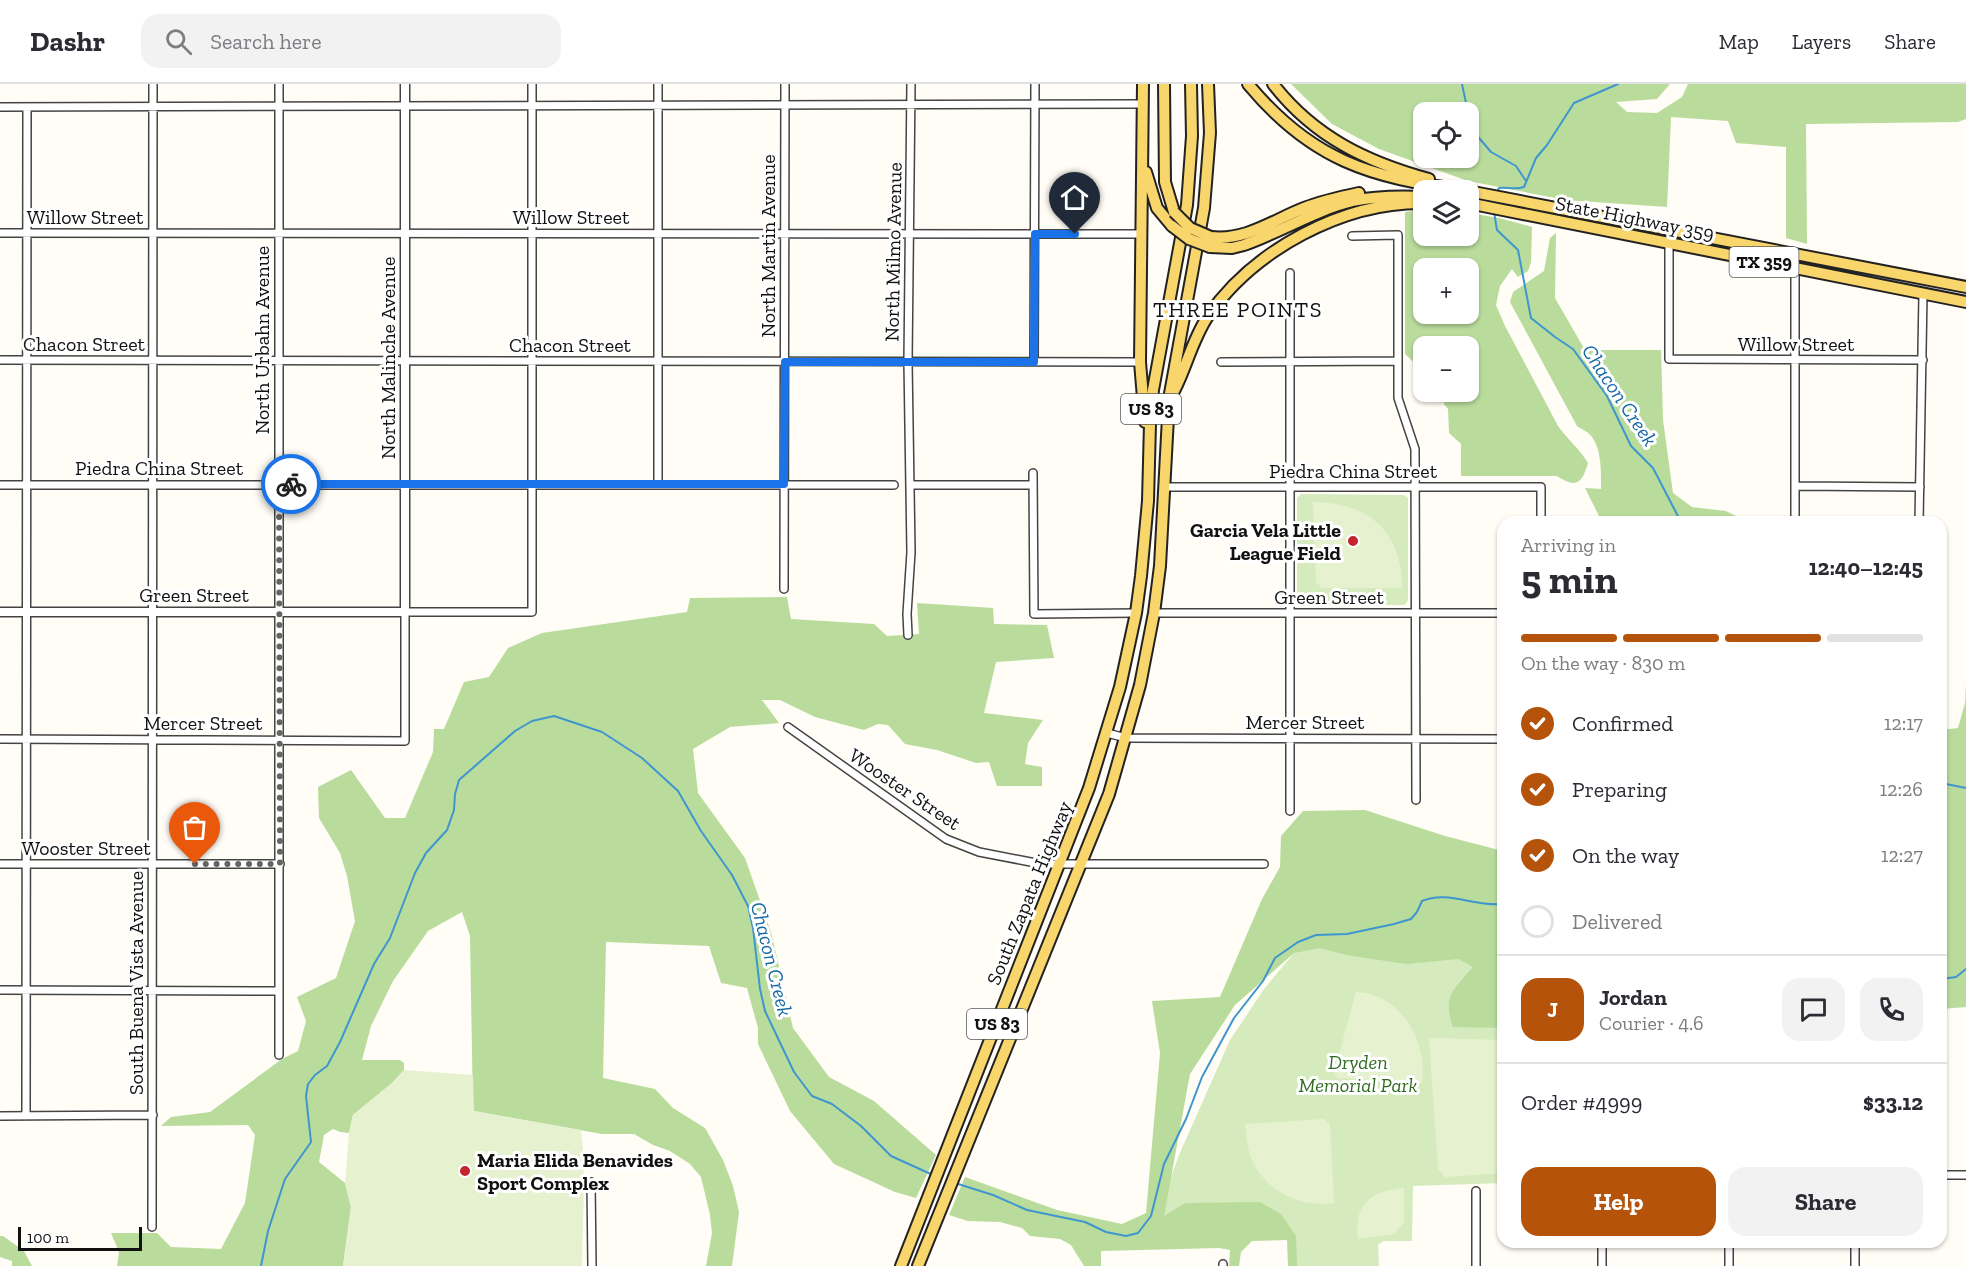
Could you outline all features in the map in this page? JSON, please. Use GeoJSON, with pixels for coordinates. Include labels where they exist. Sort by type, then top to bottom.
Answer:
{"type":"FeatureCollection","features":[{"type":"Feature","properties":{"kind":"main road"},"geometry":{"type":"LineString","coordinates":[[1143,84],[1140,362],[1149,465]]}},
{"type":"Feature","properties":{"kind":"main road"},"geometry":{"type":"LineString","coordinates":[[1164,84],[1166,182],[1170,202],[1174,212],[1190,228],[1210,242],[1248,233],[1304,208],[1335,198],[1381,191],[1413,192]]}},
{"type":"Feature","properties":{"kind":"main road","name":"US 83"},"geometry":{"type":"LineString","coordinates":[[1107,733],[1120,687],[1136,613],[1145,530],[1150,423],[1158,354],[1187,205],[1192,136],[1191,84]]}},
{"type":"Feature","properties":{"kind":"main road","name":"US 83"},"geometry":{"type":"LineString","coordinates":[[1126,738],[1140,685],[1154,613],[1160,566],[1169,399],[1204,208],[1210,133],[1208,84]]}},
{"type":"Feature","properties":{"kind":"main road"},"geometry":{"type":"LineString","coordinates":[[1248,84],[1285,125],[1332,156],[1368,171],[1413,183]]}},
{"type":"Feature","properties":{"kind":"main road"},"geometry":{"type":"LineString","coordinates":[[1273,84],[1311,123],[1350,150],[1422,180]]}},
{"type":"Feature","properties":{"kind":"main road"},"geometry":{"type":"LineString","coordinates":[[1143,157],[1153,199],[1162,217],[1189,238],[1232,248],[1244,245],[1329,208],[1352,201],[1378,197],[1413,197]]}},
{"type":"Feature","properties":{"kind":"main road","name":"State Highway 359"},"geometry":{"type":"LineString","coordinates":[[1479,199],[1565,209],[1966,287]]}},
{"type":"Feature","properties":{"kind":"main road","name":"State Highway 359"},"geometry":{"type":"LineString","coordinates":[[1479,200],[1562,221],[1966,302]]}},
{"type":"Feature","properties":{"kind":"main road"},"geometry":{"type":"LineString","coordinates":[[1169,399],[1182,376],[1195,339],[1209,315],[1242,278],[1262,261],[1293,240],[1346,217],[1396,205],[1413,204]]}},
{"type":"Feature","properties":{"kind":"main road"},"geometry":{"type":"LineString","coordinates":[[1845,278],[1883,279],[1966,295]]}},
{"type":"Feature","properties":{"kind":"main road","name":"South Zapata Highway"},"geometry":{"type":"LineString","coordinates":[[901,1266],[1089,788],[1107,733]]}},
{"type":"Feature","properties":{"kind":"main road","name":"South Zapata Highway"},"geometry":{"type":"LineString","coordinates":[[918,1266],[1081,864],[1108,794],[1126,738]]}},
{"type":"Feature","properties":{"kind":"street","name":"South Buena Vista Avenue"},"geometry":{"type":"LineString","coordinates":[[152,1227],[153,84]]}},
{"type":"Feature","properties":{"kind":"street","name":"North Urbahn Avenue"},"geometry":{"type":"LineString","coordinates":[[279,84],[279,1056]]}},
{"type":"Feature","properties":{"kind":"street","name":"North Malinche Avenue"},"geometry":{"type":"LineString","coordinates":[[405,84],[405,741]]}},
{"type":"Feature","properties":{"kind":"street"},"geometry":{"type":"LineString","coordinates":[[532,84],[530,234],[532,484]]}},
{"type":"Feature","properties":{"kind":"street"},"geometry":{"type":"LineString","coordinates":[[658,84],[656,234],[658,484]]}},
{"type":"Feature","properties":{"kind":"street","name":"North Martin Avenue"},"geometry":{"type":"LineString","coordinates":[[784,589],[785,84]]}},
{"type":"Feature","properties":{"kind":"street","name":"North Milmo Avenue"},"geometry":{"type":"LineString","coordinates":[[908,635],[911,552],[908,362],[911,84]]}},
{"type":"Feature","properties":{"kind":"street"},"geometry":{"type":"LineString","coordinates":[[1034,362],[1035,84]]}},
{"type":"Feature","properties":{"kind":"street"},"geometry":{"type":"LineString","coordinates":[[0,107],[1142,104]]}},
{"type":"Feature","properties":{"kind":"street"},"geometry":{"type":"LineString","coordinates":[[26,1116],[27,107]]}},
{"type":"Feature","properties":{"kind":"street","name":"Willow Street"},"geometry":{"type":"LineString","coordinates":[[0,233],[1142,234]]}},
{"type":"Feature","properties":{"kind":"street"},"geometry":{"type":"LineString","coordinates":[[1352,236],[1398,235],[1398,398],[1415,449],[1416,800]]}},
{"type":"Feature","properties":{"kind":"street","name":"Willow Street"},"geometry":{"type":"LineString","coordinates":[[1669,242],[1669,359],[1923,360]]}},
{"type":"Feature","properties":{"kind":"street"},"geometry":{"type":"LineString","coordinates":[[1795,268],[1795,516]]}},
{"type":"Feature","properties":{"kind":"street"},"geometry":{"type":"LineString","coordinates":[[1290,273],[1290,811]]}},
{"type":"Feature","properties":{"kind":"street"},"geometry":{"type":"LineString","coordinates":[[1919,516],[1923,294]]}},
{"type":"Feature","properties":{"kind":"street","name":"Chacon Street"},"geometry":{"type":"LineString","coordinates":[[0,360],[1140,362]]}},
{"type":"Feature","properties":{"kind":"street"},"geometry":{"type":"LineString","coordinates":[[1221,362],[1397,361]]}},
{"type":"Feature","properties":{"kind":"street"},"geometry":{"type":"LineString","coordinates":[[1033,473],[1034,614],[1136,613]]}},
{"type":"Feature","properties":{"kind":"street","name":"Piedra China Street"},"geometry":{"type":"LineString","coordinates":[[0,484],[894,485]]}},
{"type":"Feature","properties":{"kind":"street","name":"Green Street"},"geometry":{"type":"LineString","coordinates":[[0,612],[532,612],[532,484]]}},
{"type":"Feature","properties":{"kind":"street"},"geometry":{"type":"LineString","coordinates":[[911,485],[1033,485]]}},
{"type":"Feature","properties":{"kind":"street"},"geometry":{"type":"LineString","coordinates":[[1795,486],[1920,487]]}},
{"type":"Feature","properties":{"kind":"street","name":"Piedra China Street"},"geometry":{"type":"LineString","coordinates":[[1165,487],[1541,487],[1541,516]]}},
{"type":"Feature","properties":{"kind":"street","name":"Green Street"},"geometry":{"type":"LineString","coordinates":[[1154,613],[1497,613]]}},
{"type":"Feature","properties":{"kind":"street","name":"Wooster Street"},"geometry":{"type":"LineString","coordinates":[[788,727],[931,829],[954,843],[979,852],[1041,864],[1264,864]]}},
{"type":"Feature","properties":{"kind":"street","name":"Mercer Street"},"geometry":{"type":"LineString","coordinates":[[1107,733],[1126,738],[1497,740]]}},
{"type":"Feature","properties":{"kind":"street","name":"Mercer Street"},"geometry":{"type":"LineString","coordinates":[[0,739],[405,741]]}},
{"type":"Feature","properties":{"kind":"street","name":"Wooster Street"},"geometry":{"type":"LineString","coordinates":[[0,864],[280,864]]}},
{"type":"Feature","properties":{"kind":"street"},"geometry":{"type":"LineString","coordinates":[[0,990],[279,991]]}},
{"type":"Feature","properties":{"kind":"street"},"geometry":{"type":"LineString","coordinates":[[0,1116],[153,1115]]}},
{"type":"Feature","properties":{"kind":"street"},"geometry":{"type":"LineString","coordinates":[[1947,1175],[1966,1175]]}},
{"type":"Feature","properties":{"kind":"street"},"geometry":{"type":"LineString","coordinates":[[591,1182],[592,1266]]}},
{"type":"Feature","properties":{"kind":"street"},"geometry":{"type":"LineString","coordinates":[[1476,1191],[1476,1266]]}},
{"type":"Feature","properties":{"kind":"street"},"geometry":{"type":"LineString","coordinates":[[1602,1248],[1602,1266]]}},
{"type":"Feature","properties":{"kind":"street"},"geometry":{"type":"LineString","coordinates":[[1729,1248],[1729,1266]]}},
{"type":"Feature","properties":{"kind":"street"},"geometry":{"type":"LineString","coordinates":[[1855,1248],[1855,1266]]}},
{"type":"Feature","properties":{"kind":"green space"},"geometry":{"type":"Polygon","coordinates":[[[1291,84],[1670,84],[1657,99],[1616,102],[1627,112],[1657,113],[1682,97],[1688,84],[1966,84],[1966,119],[1958,122],[1806,124],[1807,244],[1786,238],[1786,147],[1736,143],[1728,121],[1671,117],[1667,207],[1565,200],[1479,183],[1479,180],[1465,180],[1432,168],[1479,168],[1479,102],[1413,102],[1413,161],[1379,149],[1332,124],[1291,84]]]}},
{"type":"Feature","properties":{"kind":"green space"},"geometry":{"type":"Polygon","coordinates":[[[1413,211],[1413,246],[1479,246],[1479,215],[1532,227],[1531,262],[1528,271],[1518,277],[1512,269],[1500,286],[1496,305],[1558,426],[1588,463],[1581,479],[1574,483],[1557,476],[1461,476],[1461,444],[1449,433],[1448,409],[1444,402],[1479,402],[1479,336],[1413,336],[1413,362],[1405,354],[1405,212],[1413,211]]]}},
{"type":"Feature","properties":{"kind":"green space"},"geometry":{"type":"Polygon","coordinates":[[[1556,233],[1555,298],[1585,350],[1661,350],[1663,420],[1673,493],[1692,507],[1726,511],[1736,516],[1599,516],[1585,488],[1601,489],[1598,448],[1592,437],[1577,426],[1510,302],[1513,292],[1544,271],[1550,238],[1556,233]]]}},
{"type":"Feature","properties":{"kind":"green space"},"geometry":{"type":"Polygon","coordinates":[[[1301,494],[1404,495],[1408,498],[1408,600],[1405,605],[1300,605],[1297,602],[1297,498],[1301,494]]]}},
{"type":"Feature","properties":{"kind":"green space","name":"Garcia Vela Little League Field"},"geometry":{"type":"Polygon","coordinates":[[[1313,502],[1351,508],[1379,524],[1389,536],[1396,551],[1402,588],[1322,588],[1316,582],[1313,502]]]}},
{"type":"Feature","properties":{"kind":"green space"},"geometry":{"type":"Polygon","coordinates":[[[787,597],[791,619],[874,624],[887,636],[919,634],[917,603],[993,608],[994,624],[1047,625],[1054,658],[996,662],[984,713],[1043,720],[1028,743],[1025,764],[1042,767],[1042,786],[997,786],[989,762],[976,763],[937,750],[905,744],[888,725],[878,724],[864,730],[815,717],[780,700],[762,700],[779,723],[730,727],[693,749],[698,793],[745,858],[771,932],[793,1028],[829,1077],[874,1101],[936,1155],[916,1198],[895,1192],[834,1164],[790,1111],[758,1044],[758,1028],[747,988],[721,983],[709,946],[606,942],[603,1078],[655,1089],[673,1108],[705,1128],[723,1160],[733,1186],[739,1212],[732,1266],[706,1266],[712,1233],[710,1215],[701,1177],[690,1164],[670,1151],[653,1145],[634,1134],[602,1134],[473,1111],[470,936],[462,912],[428,931],[393,981],[371,1026],[362,1060],[400,1060],[404,1063],[404,1070],[392,1083],[353,1115],[349,1133],[333,1129],[324,1135],[319,1162],[345,1183],[351,1207],[343,1266],[117,1266],[119,1252],[111,1233],[157,1233],[171,1247],[221,1249],[245,1203],[255,1135],[248,1125],[161,1126],[171,1117],[210,1112],[282,1059],[298,1051],[306,1021],[297,997],[336,978],[355,921],[347,876],[340,853],[319,818],[318,787],[351,770],[385,818],[405,818],[433,752],[434,729],[444,729],[464,682],[489,677],[508,648],[542,633],[687,612],[690,598],[787,597]]]}},
{"type":"Feature","properties":{"kind":"green space"},"geometry":{"type":"Polygon","coordinates":[[[1966,684],[1966,1007],[1947,1009],[1947,729],[1958,728],[1965,703],[1966,684]]]}},
{"type":"Feature","properties":{"kind":"green space"},"geometry":{"type":"Polygon","coordinates":[[[1365,810],[1445,836],[1497,849],[1497,1028],[1453,1027],[1449,1000],[1455,987],[1473,967],[1458,959],[1406,964],[1346,955],[1320,948],[1294,953],[1235,1005],[1190,1074],[1164,1216],[1185,1203],[1260,1202],[1281,1214],[1296,1236],[1297,1266],[1288,1266],[1287,1240],[1252,1241],[1241,1252],[1239,1266],[1229,1266],[1230,1250],[1219,1248],[1101,1251],[1101,1266],[1084,1266],[1071,1245],[1060,1239],[1030,1236],[1022,1228],[1000,1222],[968,1221],[949,1215],[965,1177],[1057,1210],[1122,1224],[1146,1213],[1160,1053],[1152,1001],[1220,997],[1262,899],[1280,867],[1281,836],[1303,811],[1365,810]]]}},
{"type":"Feature","properties":{"kind":"green space","name":"Dryden Memorial Park"},"geometry":{"type":"Polygon","coordinates":[[[1316,941],[1497,943],[1497,1183],[1413,1186],[1412,1241],[1384,1241],[1378,1245],[1379,1266],[1291,1266],[1295,1240],[1148,1240],[1179,1155],[1230,1040],[1264,989],[1294,953],[1316,941]]]}},
{"type":"Feature","properties":{"kind":"green space"},"geometry":{"type":"Polygon","coordinates":[[[1356,992],[1387,1001],[1408,1023],[1421,1052],[1422,1083],[1338,1078],[1334,1072],[1356,992]]]}},
{"type":"Feature","properties":{"kind":"green space"},"geometry":{"type":"Polygon","coordinates":[[[1429,1038],[1497,1040],[1497,1173],[1445,1177],[1438,1169],[1429,1038]]]}},
{"type":"Feature","properties":{"kind":"green space","name":"Maria Elida Benavides Sport Complex"},"geometry":{"type":"Polygon","coordinates":[[[404,1070],[473,1075],[474,1111],[581,1130],[584,1181],[582,1266],[343,1266],[351,1207],[345,1183],[349,1133],[353,1115],[392,1083],[404,1070]]]}},
{"type":"Feature","properties":{"kind":"green space"},"geometry":{"type":"Polygon","coordinates":[[[1324,1119],[1330,1124],[1334,1203],[1320,1204],[1294,1199],[1271,1186],[1262,1176],[1249,1152],[1245,1124],[1324,1119]]]}},
{"type":"Feature","properties":{"kind":"green space"},"geometry":{"type":"Polygon","coordinates":[[[1404,1188],[1404,1223],[1394,1234],[1358,1239],[1359,1216],[1367,1201],[1382,1192],[1404,1188]]]}},
{"type":"Feature","properties":{"kind":"green space"},"geometry":{"type":"Polygon","coordinates":[[[0,1236],[24,1251],[32,1266],[12,1266],[12,1261],[0,1257],[0,1236]]]}},
{"type":"Feature","properties":{"kind":"waterway"},"geometry":{"type":"LineString","coordinates":[[1462,84],[1466,102]]}},
{"type":"Feature","properties":{"kind":"waterway","name":"Chacon Creek"},"geometry":{"type":"LineString","coordinates":[[1497,192],[1499,188],[1524,187],[1536,158],[1574,103],[1618,84]]}},
{"type":"Feature","properties":{"kind":"waterway"},"geometry":{"type":"LineString","coordinates":[[1479,138],[1491,152],[1516,166],[1526,181]]}},
{"type":"Feature","properties":{"kind":"waterway","name":"Chacon Creek"},"geometry":{"type":"LineString","coordinates":[[1494,212],[1497,230],[1518,250],[1531,318],[1573,349],[1607,396],[1631,446],[1653,468],[1678,516]]}},
{"type":"Feature","properties":{"kind":"waterway","name":"Chacon Creek"},"geometry":{"type":"LineString","coordinates":[[261,1266],[268,1231],[285,1179],[311,1142],[306,1096],[308,1084],[327,1066],[374,964],[390,938],[415,873],[426,853],[447,830],[454,810],[459,780],[515,731],[532,721],[554,716],[602,732],[642,758],[678,791],[701,831],[732,875],[748,906],[765,1011],[794,1072],[812,1096],[832,1104],[861,1126],[891,1156],[933,1175]]}},
{"type":"Feature","properties":{"kind":"waterway","name":"Chacon Creek"},"geometry":{"type":"LineString","coordinates":[[1947,784],[1966,788]]}},
{"type":"Feature","properties":{"kind":"waterway","name":"Chacon Creek"},"geometry":{"type":"LineString","coordinates":[[955,1183],[993,1195],[1027,1210],[1085,1222],[1106,1232],[1126,1236],[1138,1233],[1151,1216],[1164,1164],[1186,1119],[1202,1077],[1234,1018],[1263,981],[1275,958],[1298,942],[1316,935],[1347,934],[1411,919],[1422,901],[1432,898],[1442,897],[1497,904]]}},
{"type":"Feature","properties":{"kind":"waterway","name":"Chacon Creek"},"geometry":{"type":"LineString","coordinates":[[1947,978],[1956,977],[1966,969]]}},
{"type":"Feature","properties":{"kind":"way so far"},"geometry":{"type":"LineString","coordinates":[[195,864],[280,864],[279,484],[291,484]]}},
{"type":"Feature","properties":{"kind":"place","name":"Garcia Vela Little League Field"},"geometry":{"type":"Point","coordinates":[1353,541]}},
{"type":"Feature","properties":{"kind":"place","name":"Maria Elida Benavides Sport Complex"},"geometry":{"type":"Point","coordinates":[465,1171]}},
{"type":"Feature","properties":{"kind":"district","name":"THREE POINTS"},"geometry":{"type":"Point","coordinates":[1238,309]}},
{"type":"Feature","properties":{"kind":"route"},"geometry":{"type":"LineString","coordinates":[[291,484],[784,484],[785,362],[1034,362],[1035,234],[1075,234]]}}]}
